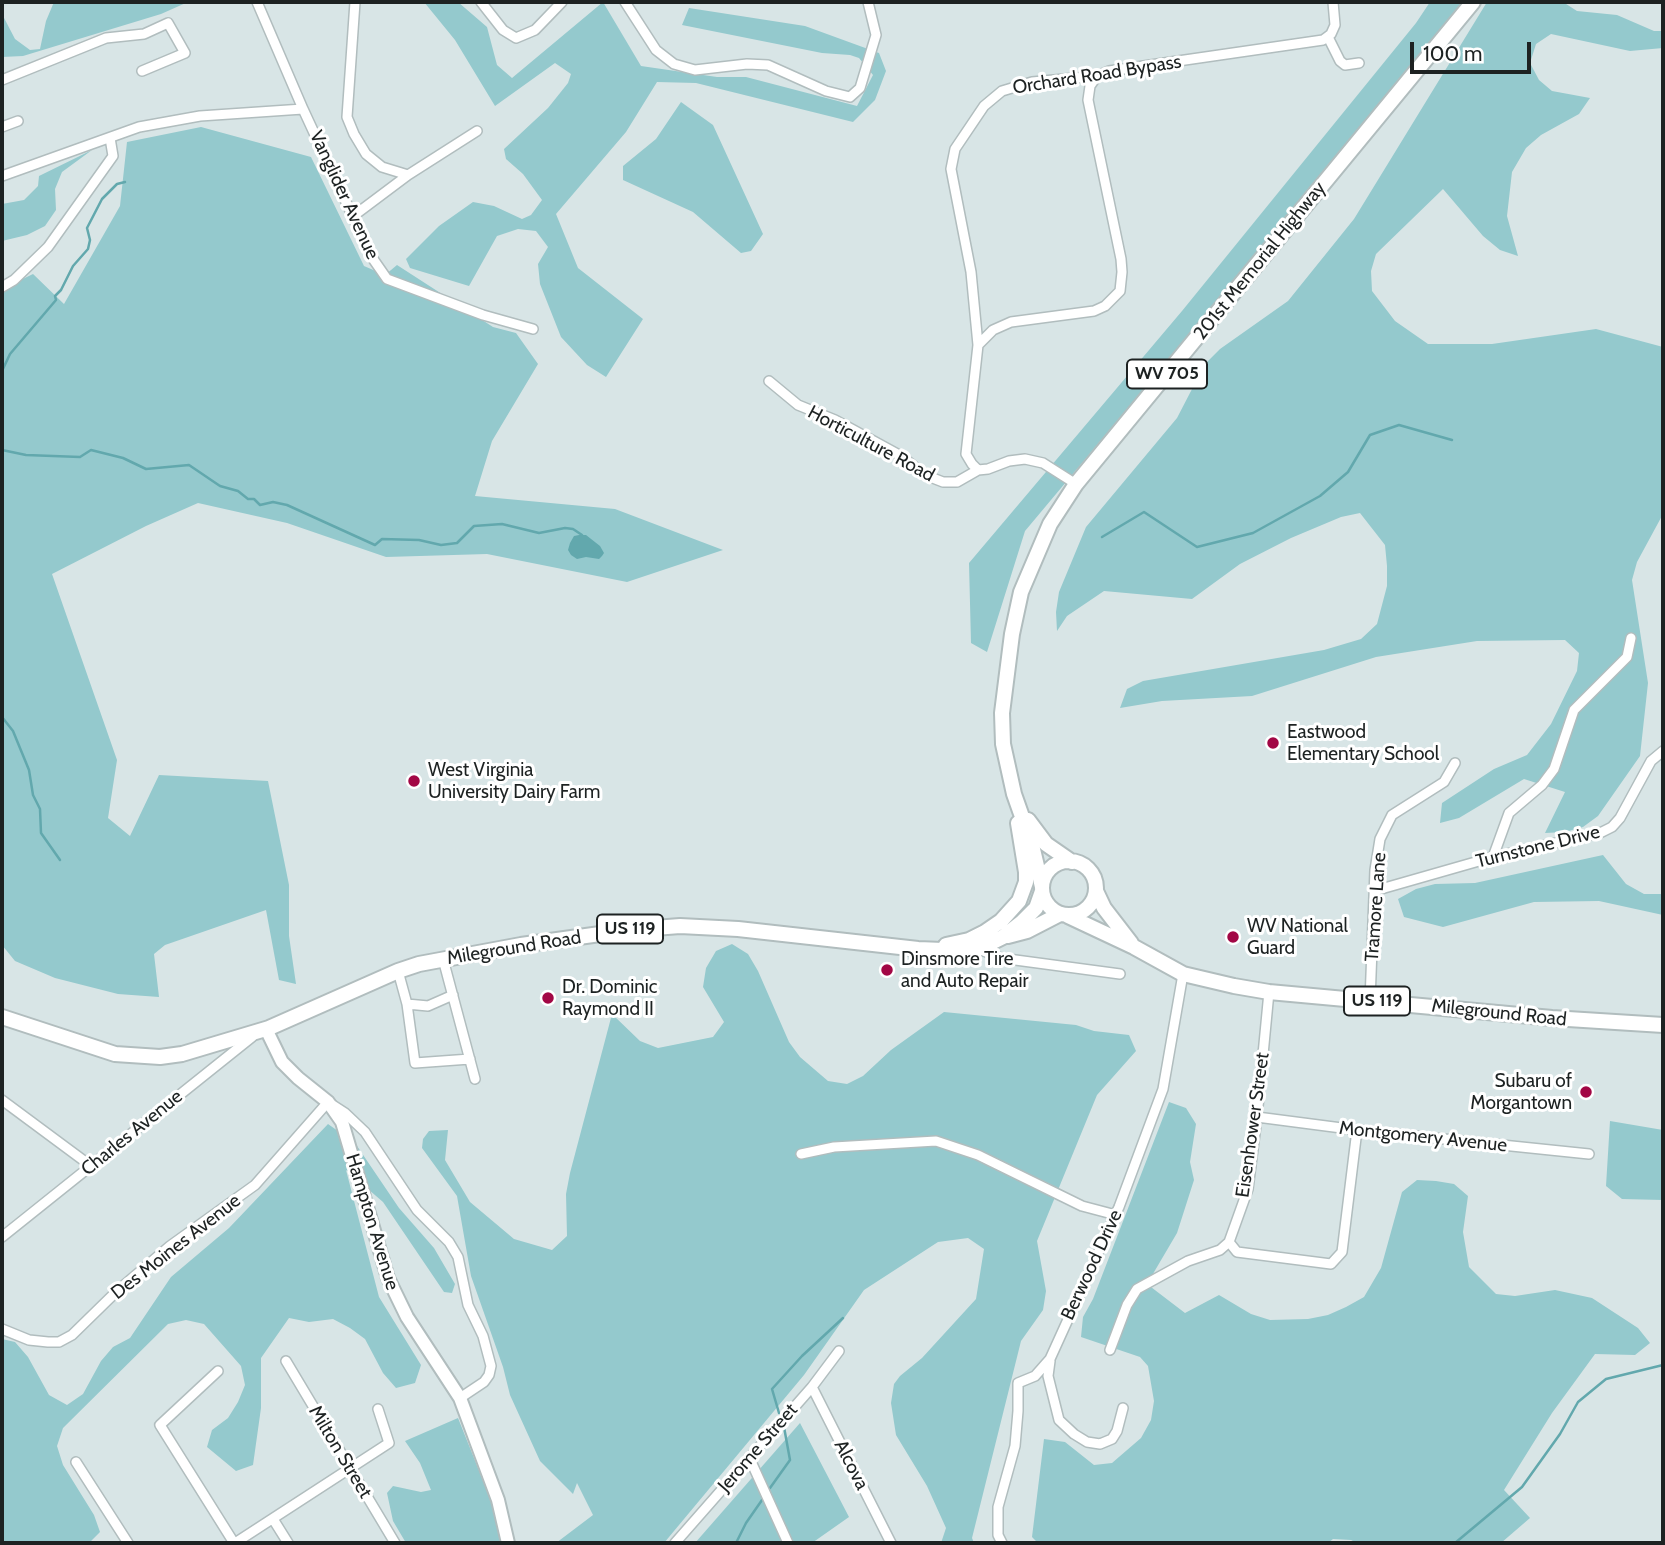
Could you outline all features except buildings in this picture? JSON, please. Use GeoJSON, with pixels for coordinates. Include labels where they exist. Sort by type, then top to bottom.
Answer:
{"type":"FeatureCollection","features":[{"type":"Feature","properties":{"kind":"main road","name":"201st Memorial Highway"},"geometry":{"type":"LineString","coordinates":[[1042,889],[1032,845],[1017,807],[1003,744],[1002,713],[1012,634],[1021,592],[1050,524],[1076,484],[1473,2]]}},
{"type":"Feature","properties":{"kind":"main road","name":"201st Memorial Highway"},"geometry":{"type":"LineString","coordinates":[[1017,807],[1046,844],[1072,862]]}},
{"type":"Feature","properties":{"kind":"main road"},"geometry":{"type":"LineString","coordinates":[[918,949],[969,940],[1001,921],[1019,901],[1026,882],[1026,872],[1018,833],[1017,807]]}},
{"type":"Feature","properties":{"kind":"main road"},"geometry":{"type":"LineString","coordinates":[[1063,862],[1072,862],[1088,869],[1095,881],[1096,891],[1088,908],[1075,915],[1064,915],[1046,904],[1042,889],[1048,871],[1063,862]]}},
{"type":"Feature","properties":{"kind":"main road","name":"Mileground Road"},"geometry":{"type":"LineString","coordinates":[[1003,937],[1036,908],[1042,889]]}},
{"type":"Feature","properties":{"kind":"main road","name":"Mileground Road"},"geometry":{"type":"LineString","coordinates":[[1096,891],[1104,908],[1135,947]]}},
{"type":"Feature","properties":{"kind":"main road","name":"Mileground Road"},"geometry":{"type":"LineString","coordinates":[[266,1029],[398,971],[443,959],[629,930],[680,926],[738,929],[918,949],[968,951],[980,949],[1003,937],[1027,931],[1064,915],[1135,947],[1184,974],[1269,992],[1608,1023],[1663,1025]]}},
{"type":"Feature","properties":{"kind":"main road","name":"US 119"},"geometry":{"type":"LineString","coordinates":[[2,1017],[95,1049],[138,1056],[182,1054],[266,1029]]}},
{"type":"Feature","properties":{"kind":"street"},"geometry":{"type":"LineString","coordinates":[[257,2],[303,109]]}},
{"type":"Feature","properties":{"kind":"street"},"geometry":{"type":"LineString","coordinates":[[355,2],[347,117],[366,154],[382,167],[408,175]]}},
{"type":"Feature","properties":{"kind":"street"},"geometry":{"type":"LineString","coordinates":[[481,2],[503,30],[516,38],[535,30],[562,2]]}},
{"type":"Feature","properties":{"kind":"street"},"geometry":{"type":"LineString","coordinates":[[625,2],[656,50],[674,64],[695,70],[747,64],[768,65],[826,91],[850,97],[860,88],[876,35],[868,2]]}},
{"type":"Feature","properties":{"kind":"street"},"geometry":{"type":"LineString","coordinates":[[1334,2],[1335,25],[1328,37],[1340,61],[1345,65],[1359,64]]}},
{"type":"Feature","properties":{"kind":"street"},"geometry":{"type":"LineString","coordinates":[[2,80],[106,38],[144,34],[168,23],[185,52],[142,71]]}},
{"type":"Feature","properties":{"kind":"street","name":"Orchard Road Bypass"},"geometry":{"type":"LineString","coordinates":[[978,470],[966,454],[978,345],[971,272],[951,169],[955,149],[984,106],[1002,91],[1032,82],[1097,76],[1109,71],[1323,40],[1328,37]]}},
{"type":"Feature","properties":{"kind":"street"},"geometry":{"type":"LineString","coordinates":[[978,345],[993,330],[1011,322],[1094,311],[1105,306],[1120,291],[1121,258],[1088,100],[1090,86],[1097,76]]}},
{"type":"Feature","properties":{"kind":"street","name":"Vanglider Avenue"},"geometry":{"type":"LineString","coordinates":[[2,176],[139,127],[200,116],[303,109],[371,256],[387,279],[533,329]]}},
{"type":"Feature","properties":{"kind":"street"},"geometry":{"type":"LineString","coordinates":[[2,127],[18,121]]}},
{"type":"Feature","properties":{"kind":"street"},"geometry":{"type":"LineString","coordinates":[[352,217],[408,175],[477,131]]}},
{"type":"Feature","properties":{"kind":"street"},"geometry":{"type":"LineString","coordinates":[[2,287],[14,281],[56,236],[113,156],[110,138]]}},
{"type":"Feature","properties":{"kind":"street","name":"Horticulture Road"},"geometry":{"type":"LineString","coordinates":[[769,381],[798,405],[835,420],[901,456],[925,475],[943,482],[957,482],[978,470]]}},
{"type":"Feature","properties":{"kind":"street"},"geometry":{"type":"LineString","coordinates":[[978,470],[1025,459],[1043,463],[1076,484]]}},
{"type":"Feature","properties":{"kind":"street"},"geometry":{"type":"LineString","coordinates":[[1493,858],[1509,813],[1542,785],[1555,769],[1574,710],[1628,657],[1631,638]]}},
{"type":"Feature","properties":{"kind":"street","name":"Turnstone Drive"},"geometry":{"type":"LineString","coordinates":[[1374,891],[1493,858],[1600,833],[1612,827],[1626,808],[1651,761],[1663,751]]}},
{"type":"Feature","properties":{"kind":"street","name":"Tramore Lane"},"geometry":{"type":"LineString","coordinates":[[1370,1001],[1375,870],[1380,839],[1392,814],[1444,782],[1455,763]]}},
{"type":"Feature","properties":{"kind":"street","name":"Mileground Road"},"geometry":{"type":"LineString","coordinates":[[980,949],[996,957],[1119,974]]}},
{"type":"Feature","properties":{"kind":"street"},"geometry":{"type":"LineString","coordinates":[[443,959],[475,1079]]}},
{"type":"Feature","properties":{"kind":"street"},"geometry":{"type":"LineString","coordinates":[[398,971],[407,1004],[415,1063],[470,1059]]}},
{"type":"Feature","properties":{"kind":"street","name":"Berwood Drive"},"geometry":{"type":"LineString","coordinates":[[1002,1543],[998,1535],[998,1507],[1015,1446],[1018,1383],[1035,1376],[1050,1359],[1116,1215],[1163,1089],[1184,974]]}},
{"type":"Feature","properties":{"kind":"street","name":"Eisenhower Street"},"geometry":{"type":"LineString","coordinates":[[1229,1242],[1248,1189],[1269,992]]}},
{"type":"Feature","properties":{"kind":"street"},"geometry":{"type":"LineString","coordinates":[[407,1004],[428,1006],[453,995]]}},
{"type":"Feature","properties":{"kind":"street","name":"Hampton Avenue"},"geometry":{"type":"LineString","coordinates":[[266,1029],[274,1048],[290,1070],[328,1102],[342,1122],[395,1297],[460,1398],[498,1500],[508,1543]]}},
{"type":"Feature","properties":{"kind":"street","name":"Charles Avenue"},"geometry":{"type":"LineString","coordinates":[[2,1237],[227,1056],[266,1029]]}},
{"type":"Feature","properties":{"kind":"street"},"geometry":{"type":"LineString","coordinates":[[2,1100],[91,1166]]}},
{"type":"Feature","properties":{"kind":"street"},"geometry":{"type":"LineString","coordinates":[[328,1102],[345,1113],[365,1132],[417,1210],[449,1242],[458,1257],[468,1305],[483,1336],[491,1366],[484,1382],[460,1398]]}},
{"type":"Feature","properties":{"kind":"street","name":"Des Moines Avenue"},"geometry":{"type":"LineString","coordinates":[[2,1329],[30,1340],[60,1342],[72,1335],[116,1292],[170,1246],[255,1185],[328,1102]]}},
{"type":"Feature","properties":{"kind":"street","name":"Montgomery Avenue"},"geometry":{"type":"LineString","coordinates":[[1257,1117],[1589,1154]]}},
{"type":"Feature","properties":{"kind":"street"},"geometry":{"type":"LineString","coordinates":[[1110,1350],[1137,1289],[1188,1261],[1220,1250],[1229,1242],[1237,1252],[1331,1265],[1342,1252],[1357,1130]]}},
{"type":"Feature","properties":{"kind":"street"},"geometry":{"type":"LineString","coordinates":[[801,1154],[834,1147],[936,1141],[978,1155],[1082,1206],[1116,1215]]}},
{"type":"Feature","properties":{"kind":"street","name":"Jerome Street"},"geometry":{"type":"LineString","coordinates":[[675,1543],[839,1351]]}},
{"type":"Feature","properties":{"kind":"street"},"geometry":{"type":"LineString","coordinates":[[1050,1359],[1048,1376],[1059,1420],[1074,1434],[1087,1442],[1101,1444],[1112,1439],[1117,1432],[1123,1408]]}},
{"type":"Feature","properties":{"kind":"street","name":"Milton Street"},"geometry":{"type":"LineString","coordinates":[[286,1361],[395,1543]]}},
{"type":"Feature","properties":{"kind":"street"},"geometry":{"type":"LineString","coordinates":[[218,1371],[160,1425],[234,1543],[389,1443],[378,1409]]}},
{"type":"Feature","properties":{"kind":"street","name":"Alcova"},"geometry":{"type":"LineString","coordinates":[[811,1387],[891,1543]]}},
{"type":"Feature","properties":{"kind":"street"},"geometry":{"type":"LineString","coordinates":[[750,1457],[788,1543]]}},
{"type":"Feature","properties":{"kind":"street"},"geometry":{"type":"LineString","coordinates":[[76,1462],[128,1543]]}},
{"type":"Feature","properties":{"kind":"street"},"geometry":{"type":"LineString","coordinates":[[273,1519],[288,1543]]}},
{"type":"Feature","properties":{"kind":"shaded area"},"geometry":{"type":"Polygon","coordinates":[[[54,2],[188,2],[161,14],[23,56],[2,57],[2,14],[15,39],[30,50],[40,49],[46,21],[54,2]]]}},
{"type":"Feature","properties":{"kind":"shaded area"},"geometry":{"type":"Polygon","coordinates":[[[424,2],[458,2],[487,27],[497,65],[512,78],[603,2],[641,66],[717,77],[746,77],[857,106],[873,75],[859,58],[850,55],[822,53],[682,25],[689,8],[805,26],[879,53],[886,71],[875,100],[853,122],[696,83],[657,82],[626,132],[556,214],[578,268],[643,319],[606,377],[587,365],[561,337],[540,284],[538,264],[548,247],[536,231],[518,229],[497,236],[469,286],[410,268],[406,259],[439,226],[473,202],[494,206],[522,219],[531,215],[542,200],[523,174],[506,159],[504,149],[548,108],[568,83],[571,74],[555,63],[495,106],[455,40],[424,2]]]}},
{"type":"Feature","properties":{"kind":"shaded area"},"geometry":{"type":"Polygon","coordinates":[[[1430,2],[1463,2],[1449,25],[1025,531],[987,652],[971,643],[969,563],[1182,311],[1416,23],[1430,2]]]}},
{"type":"Feature","properties":{"kind":"shaded area"},"geometry":{"type":"Polygon","coordinates":[[[1487,2],[1563,2],[1577,11],[1617,15],[1654,31],[1663,31],[1663,48],[1630,51],[1551,34],[1536,44],[1530,63],[1539,80],[1552,91],[1590,98],[1579,114],[1541,135],[1526,148],[1512,172],[1507,216],[1518,256],[1500,250],[1483,236],[1443,189],[1376,254],[1371,271],[1372,291],[1395,321],[1428,344],[1492,344],[1596,329],[1663,347],[1663,514],[1637,562],[1632,580],[1648,683],[1640,756],[1598,816],[1583,827],[1565,832],[1545,833],[1565,792],[1524,779],[1459,818],[1440,823],[1442,803],[1494,769],[1527,755],[1551,724],[1577,671],[1579,653],[1565,640],[1477,641],[1376,657],[1252,696],[1162,701],[1120,708],[1127,689],[1143,681],[1324,650],[1361,639],[1377,624],[1387,586],[1387,566],[1385,545],[1360,513],[1341,517],[1291,538],[1240,564],[1192,599],[1104,591],[1067,616],[1057,631],[1059,592],[1086,527],[1177,418],[1205,364],[1220,349],[1288,301],[1354,219],[1487,2]]]}},
{"type":"Feature","properties":{"kind":"shaded area"},"geometry":{"type":"Polygon","coordinates":[[[681,102],[713,125],[763,234],[751,251],[741,253],[693,212],[623,180],[623,166],[656,139],[681,102]]]}},
{"type":"Feature","properties":{"kind":"shaded area"},"geometry":{"type":"Polygon","coordinates":[[[201,127],[311,157],[364,266],[385,275],[397,265],[493,327],[516,333],[538,364],[492,441],[475,496],[615,509],[723,550],[627,582],[487,554],[386,557],[287,523],[198,503],[52,574],[117,760],[108,818],[130,836],[159,775],[268,781],[289,885],[289,936],[296,984],[279,980],[266,910],[165,945],[154,954],[159,997],[118,994],[55,978],[15,961],[2,945],[2,289],[33,274],[64,304],[120,206],[127,142],[201,127]]]}},
{"type":"Feature","properties":{"kind":"shaded area"},"geometry":{"type":"Polygon","coordinates":[[[92,150],[62,172],[55,189],[56,210],[45,226],[27,235],[2,241],[2,204],[24,200],[38,186],[39,176],[92,150]]]}},
{"type":"Feature","properties":{"kind":"shaded area"},"geometry":{"type":"Polygon","coordinates":[[[586,535],[600,546],[604,553],[599,559],[577,559],[571,555],[568,550],[570,543],[574,536],[586,535]]]}},
{"type":"Feature","properties":{"kind":"shaded area"},"geometry":{"type":"Polygon","coordinates":[[[1603,855],[1626,884],[1644,894],[1663,894],[1663,915],[1599,901],[1534,902],[1443,927],[1404,917],[1398,899],[1416,889],[1435,884],[1475,883],[1603,855]]]}},
{"type":"Feature","properties":{"kind":"shaded area"},"geometry":{"type":"Polygon","coordinates":[[[732,944],[748,954],[758,971],[789,1042],[800,1057],[828,1081],[847,1084],[863,1076],[891,1050],[944,1012],[1076,1025],[1094,1031],[1129,1035],[1136,1051],[1097,1095],[1037,1241],[1046,1291],[1043,1310],[1021,1341],[972,1538],[974,1543],[941,1543],[946,1528],[927,1486],[896,1435],[891,1403],[894,1384],[900,1376],[922,1358],[976,1299],[984,1249],[968,1238],[938,1242],[864,1290],[804,1375],[664,1543],[556,1543],[593,1515],[577,1483],[573,1494],[540,1461],[510,1395],[471,1276],[457,1196],[422,1148],[423,1139],[429,1131],[448,1130],[445,1160],[470,1202],[514,1239],[552,1250],[567,1236],[566,1194],[570,1173],[612,1014],[640,1041],[658,1048],[713,1037],[724,1022],[703,987],[706,968],[716,951],[732,944]]]}},
{"type":"Feature","properties":{"kind":"shaded area"},"geometry":{"type":"Polygon","coordinates":[[[1169,1102],[1186,1108],[1196,1124],[1190,1162],[1194,1180],[1177,1233],[1147,1284],[1185,1313],[1219,1295],[1251,1314],[1270,1320],[1308,1319],[1328,1315],[1346,1307],[1364,1297],[1381,1268],[1402,1192],[1417,1180],[1436,1181],[1454,1184],[1468,1196],[1463,1232],[1469,1267],[1496,1294],[1515,1296],[1555,1290],[1592,1298],[1638,1328],[1650,1343],[1635,1355],[1595,1354],[1552,1413],[1504,1490],[1530,1518],[1501,1543],[1357,1543],[1333,1539],[1328,1543],[1038,1543],[1032,1537],[1044,1439],[1065,1442],[1094,1465],[1112,1463],[1141,1438],[1151,1420],[1154,1401],[1148,1366],[1140,1357],[1081,1337],[1083,1317],[1093,1299],[1169,1102]]]}},
{"type":"Feature","properties":{"kind":"shaded area"},"geometry":{"type":"Polygon","coordinates":[[[1610,1121],[1663,1130],[1663,1200],[1622,1199],[1606,1186],[1610,1121]]]}},
{"type":"Feature","properties":{"kind":"shaded area"},"geometry":{"type":"Polygon","coordinates":[[[328,1124],[355,1143],[399,1208],[434,1248],[455,1284],[452,1293],[444,1292],[383,1202],[346,1170],[379,1297],[421,1365],[415,1383],[396,1388],[383,1373],[365,1339],[333,1319],[309,1322],[289,1318],[261,1358],[261,1408],[253,1465],[236,1471],[207,1447],[212,1430],[228,1418],[238,1402],[245,1385],[241,1366],[204,1324],[186,1320],[168,1324],[63,1428],[57,1446],[63,1465],[94,1515],[100,1532],[89,1543],[2,1542],[2,1339],[15,1342],[28,1357],[49,1395],[67,1405],[83,1394],[101,1361],[113,1347],[130,1338],[171,1277],[229,1228],[328,1124]]]}},
{"type":"Feature","properties":{"kind":"shaded area"},"geometry":{"type":"Polygon","coordinates":[[[458,1418],[502,1528],[502,1537],[499,1543],[406,1543],[393,1521],[387,1493],[393,1486],[421,1492],[431,1490],[420,1463],[405,1441],[458,1418]]]}},
{"type":"Feature","properties":{"kind":"shaded area"},"geometry":{"type":"Polygon","coordinates":[[[800,1423],[849,1517],[812,1543],[695,1543],[800,1423]]]}},
{"type":"Feature","properties":{"kind":"waterway"},"geometry":{"type":"LineString","coordinates":[[2,371],[10,354],[56,300],[55,296],[73,266],[88,249],[90,240],[87,228],[102,199],[117,184],[125,182]]}},
{"type":"Feature","properties":{"kind":"waterway"},"geometry":{"type":"LineString","coordinates":[[1102,537],[1144,512],[1197,547],[1253,533],[1320,496],[1348,472],[1370,435],[1399,425],[1452,440]]}},
{"type":"Feature","properties":{"kind":"waterway"},"geometry":{"type":"LineString","coordinates":[[2,450],[26,455],[80,457],[91,450],[123,458],[146,469],[189,465],[220,486],[238,491],[260,505],[273,502],[287,505],[375,545],[382,539],[419,540],[441,545],[457,543],[474,526],[502,524],[539,533],[573,529],[582,535]]}},
{"type":"Feature","properties":{"kind":"waterway"},"geometry":{"type":"LineString","coordinates":[[2,717],[13,731],[29,770],[33,795],[40,809],[41,833],[60,860]]}},
{"type":"Feature","properties":{"kind":"waterway"},"geometry":{"type":"LineString","coordinates":[[779,1413],[772,1389],[802,1356],[843,1318]]}},
{"type":"Feature","properties":{"kind":"waterway"},"geometry":{"type":"LineString","coordinates":[[1455,1543],[1522,1487],[1560,1434],[1578,1402],[1606,1379],[1663,1365]]}},
{"type":"Feature","properties":{"kind":"waterway"},"geometry":{"type":"LineString","coordinates":[[770,1488],[790,1460],[784,1427]]}},
{"type":"Feature","properties":{"kind":"waterway"},"geometry":{"type":"LineString","coordinates":[[736,1543],[762,1500]]}},
{"type":"Feature","properties":{"kind":"place","name":"Eastwood Elementary School"},"geometry":{"type":"Point","coordinates":[1273,743]}},
{"type":"Feature","properties":{"kind":"place","name":"West Virginia University Dairy Farm"},"geometry":{"type":"Point","coordinates":[414,781]}},
{"type":"Feature","properties":{"kind":"place","name":"WV National Guard"},"geometry":{"type":"Point","coordinates":[1233,937]}},
{"type":"Feature","properties":{"kind":"place","name":"Dinsmore Tire and Auto Repair"},"geometry":{"type":"Point","coordinates":[887,970]}},
{"type":"Feature","properties":{"kind":"place","name":"Dr. Dominic Raymond II"},"geometry":{"type":"Point","coordinates":[548,998]}},
{"type":"Feature","properties":{"kind":"place","name":"Subaru of Morgantown"},"geometry":{"type":"Point","coordinates":[1586,1092]}}]}
